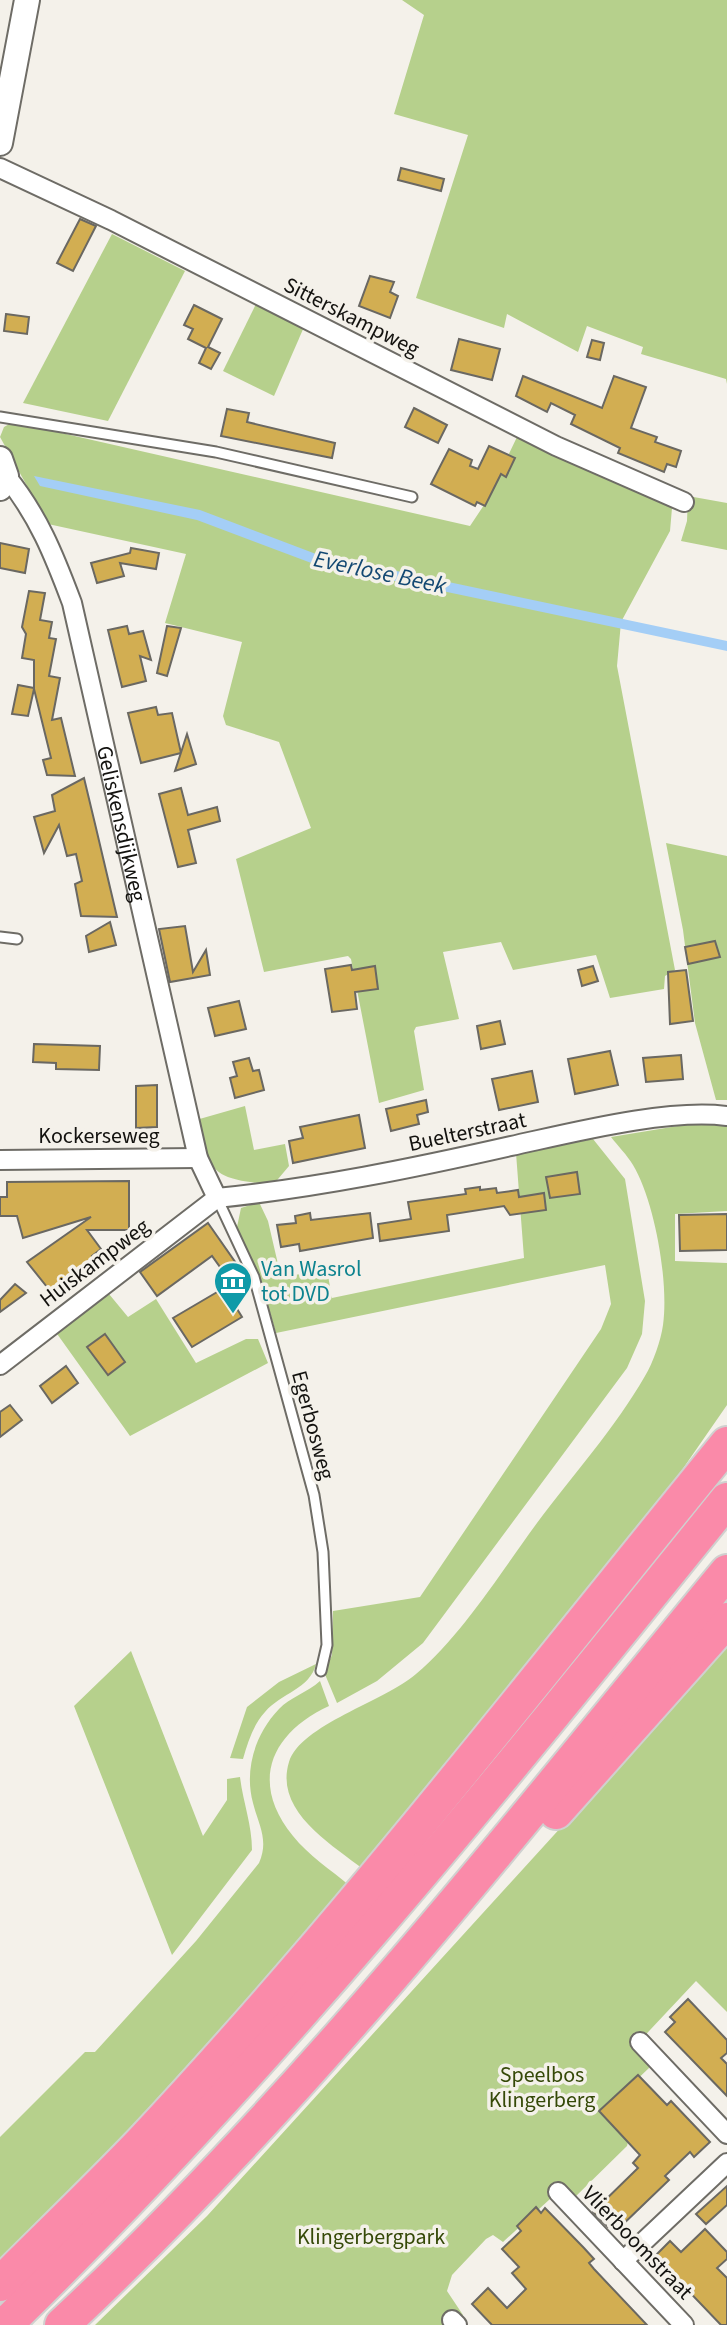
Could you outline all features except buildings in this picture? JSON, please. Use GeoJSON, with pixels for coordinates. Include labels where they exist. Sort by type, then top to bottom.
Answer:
{"type":"FeatureCollection","features":[{"type":"Feature","properties":{"kind":"highway"},"geometry":{"type":"LineString","coordinates":[[0,2284],[141,2143],[319,1941],[499,1727],[727,1444]]}},
{"type":"Feature","properties":{"kind":"highway"},"geometry":{"type":"LineString","coordinates":[[5,2325],[166,2163],[346,1963],[529,1747],[727,1500]]}},
{"type":"Feature","properties":{"kind":"highway"},"geometry":{"type":"LineString","coordinates":[[62,2325],[211,2175],[460,1899],[727,1572]]}},
{"type":"Feature","properties":{"kind":"highway"},"geometry":{"type":"LineString","coordinates":[[460,1899],[567,1802],[727,1620]]}},
{"type":"Feature","properties":{"kind":"street"},"geometry":{"type":"LineString","coordinates":[[0,143],[27,0]]}},
{"type":"Feature","properties":{"kind":"street","name":"Sitterskampweg"},"geometry":{"type":"LineString","coordinates":[[0,168],[111,220],[556,446],[684,502]]}},
{"type":"Feature","properties":{"kind":"street","name":"Geliskensdijkweg"},"geometry":{"type":"LineString","coordinates":[[2,474],[31,506],[46,533],[72,603],[198,1158],[217,1198]]}},
{"type":"Feature","properties":{"kind":"street","name":"Buelterstraat"},"geometry":{"type":"LineString","coordinates":[[217,1198],[402,1170],[597,1128],[708,1114],[727,1116]]}},
{"type":"Feature","properties":{"kind":"street","name":"Kockerseweg"},"geometry":{"type":"LineString","coordinates":[[0,1160],[198,1158]]}},
{"type":"Feature","properties":{"kind":"street","name":"Huiskampweg"},"geometry":{"type":"LineString","coordinates":[[0,1365],[217,1198]]}},
{"type":"Feature","properties":{"kind":"street"},"geometry":{"type":"LineString","coordinates":[[640,2042],[727,2134]]}},
{"type":"Feature","properties":{"kind":"street"},"geometry":{"type":"LineString","coordinates":[[623,2261],[727,2163]]}},
{"type":"Feature","properties":{"kind":"street","name":"Vlierboomstraat"},"geometry":{"type":"LineString","coordinates":[[558,2192],[684,2325]]}},
{"type":"Feature","properties":{"kind":"lane"},"geometry":{"type":"LineString","coordinates":[[0,417],[216,452],[412,497]]}},
{"type":"Feature","properties":{"kind":"lane"},"geometry":{"type":"LineString","coordinates":[[0,937],[17,939]]}},
{"type":"Feature","properties":{"kind":"lane","name":"Egerbosweg"},"geometry":{"type":"LineString","coordinates":[[217,1198],[254,1277],[314,1495],[323,1552],[327,1645],[321,1671]]}},
{"type":"Feature","properties":{"kind":"green space"},"geometry":{"type":"Polygon","coordinates":[[[402,0],[727,0],[727,384],[726,379],[641,354],[643,347],[587,326],[578,352],[507,314],[504,328],[416,298],[468,135],[394,114],[424,15],[402,0]]]}},
{"type":"Feature","properties":{"kind":"green space"},"geometry":{"type":"Polygon","coordinates":[[[112,234],[185,271],[108,421],[23,403],[112,234]]]}},
{"type":"Feature","properties":{"kind":"green space"},"geometry":{"type":"Polygon","coordinates":[[[256,304],[304,327],[274,396],[223,371],[256,304]]]}},
{"type":"Feature","properties":{"kind":"green space"},"geometry":{"type":"Polygon","coordinates":[[[13,422],[470,526],[486,502],[517,437],[672,508],[670,531],[621,622],[617,666],[675,970],[665,976],[664,989],[610,998],[596,955],[513,970],[501,942],[443,952],[459,1019],[416,1027],[414,1031],[424,1090],[379,1103],[351,959],[348,956],[264,972],[236,859],[311,828],[279,742],[226,725],[223,716],[242,642],[165,623],[186,554],[48,524],[0,437],[4,427],[13,422]]]}},
{"type":"Feature","properties":{"kind":"green space"},"geometry":{"type":"Polygon","coordinates":[[[688,496],[727,503],[727,550],[681,541],[687,521],[688,496]]]}},
{"type":"Feature","properties":{"kind":"green space"},"geometry":{"type":"Polygon","coordinates":[[[666,843],[727,856],[727,1100],[716,1100],[695,1023],[683,930],[666,843]]]}},
{"type":"Feature","properties":{"kind":"green space"},"geometry":{"type":"Polygon","coordinates":[[[245,1106],[254,1150],[285,1144],[289,1166],[273,1185],[227,1176],[211,1164],[206,1153],[196,1120],[245,1106]]]}},
{"type":"Feature","properties":{"kind":"green space"},"geometry":{"type":"Polygon","coordinates":[[[702,1122],[727,1125],[727,1211],[675,1214],[675,1261],[727,1263],[727,1405],[673,1483],[600,1577],[363,1869],[322,1837],[297,1811],[287,1780],[289,1762],[309,1736],[402,1684],[449,1641],[633,1395],[648,1371],[659,1344],[664,1287],[648,1200],[633,1165],[611,1137],[702,1122]]]}},
{"type":"Feature","properties":{"kind":"green space"},"geometry":{"type":"Polygon","coordinates":[[[593,1139],[625,1179],[645,1301],[642,1334],[627,1368],[423,1643],[377,1681],[337,1703],[324,1672],[332,1655],[333,1611],[420,1597],[601,1329],[611,1304],[605,1265],[276,1333],[259,1275],[237,1227],[241,1208],[259,1202],[268,1221],[281,1277],[327,1270],[332,1298],[524,1258],[516,1153],[593,1139]]]}},
{"type":"Feature","properties":{"kind":"green space"},"geometry":{"type":"Polygon","coordinates":[[[109,1294],[128,1317],[156,1299],[196,1363],[246,1339],[258,1339],[268,1363],[130,1436],[55,1331],[88,1305],[109,1294]]]}},
{"type":"Feature","properties":{"kind":"green space","name":"Klingerbergpark"},"geometry":{"type":"Polygon","coordinates":[[[727,1645],[727,2012],[696,1981],[635,2046],[648,2060],[649,2068],[605,2110],[629,2138],[627,2146],[573,2199],[562,2188],[503,2242],[493,2235],[486,2239],[452,2275],[447,2291],[463,2315],[453,2325],[95,2325],[207,2216],[727,1645]]]}},
{"type":"Feature","properties":{"kind":"green space"},"geometry":{"type":"Polygon","coordinates":[[[131,1651],[203,1836],[227,1800],[227,1779],[240,1777],[251,1832],[252,1850],[172,1955],[74,1706],[131,1651]]]}},
{"type":"Feature","properties":{"kind":"green space"},"geometry":{"type":"Polygon","coordinates":[[[316,1664],[308,1679],[261,1717],[251,1734],[243,1759],[230,1758],[247,1707],[279,1682],[316,1664]]]}},
{"type":"Feature","properties":{"kind":"green space"},"geometry":{"type":"Polygon","coordinates":[[[320,1681],[329,1706],[293,1730],[281,1745],[273,1761],[270,1778],[272,1797],[280,1816],[299,1843],[350,1886],[125,2134],[0,2263],[0,2137],[85,2052],[95,2052],[196,1941],[259,1863],[263,1840],[250,1778],[258,1741],[279,1709],[320,1681]]]}},
{"type":"Feature","properties":{"kind":"water","name":"Everlose Beek"},"geometry":{"type":"Polygon","coordinates":[[[34,476],[200,510],[316,554],[727,641],[727,651],[314,564],[197,520],[40,486],[34,476]]]}},
{"type":"Feature","properties":{"kind":"place","name":"Van Wasrol tot DVD"},"geometry":{"type":"Point","coordinates":[233,1315]}},
{"type":"Feature","properties":{"kind":"park label","name":"Speelbos Klingerberg"},"geometry":{"type":"Point","coordinates":[542,2086]}}]}
